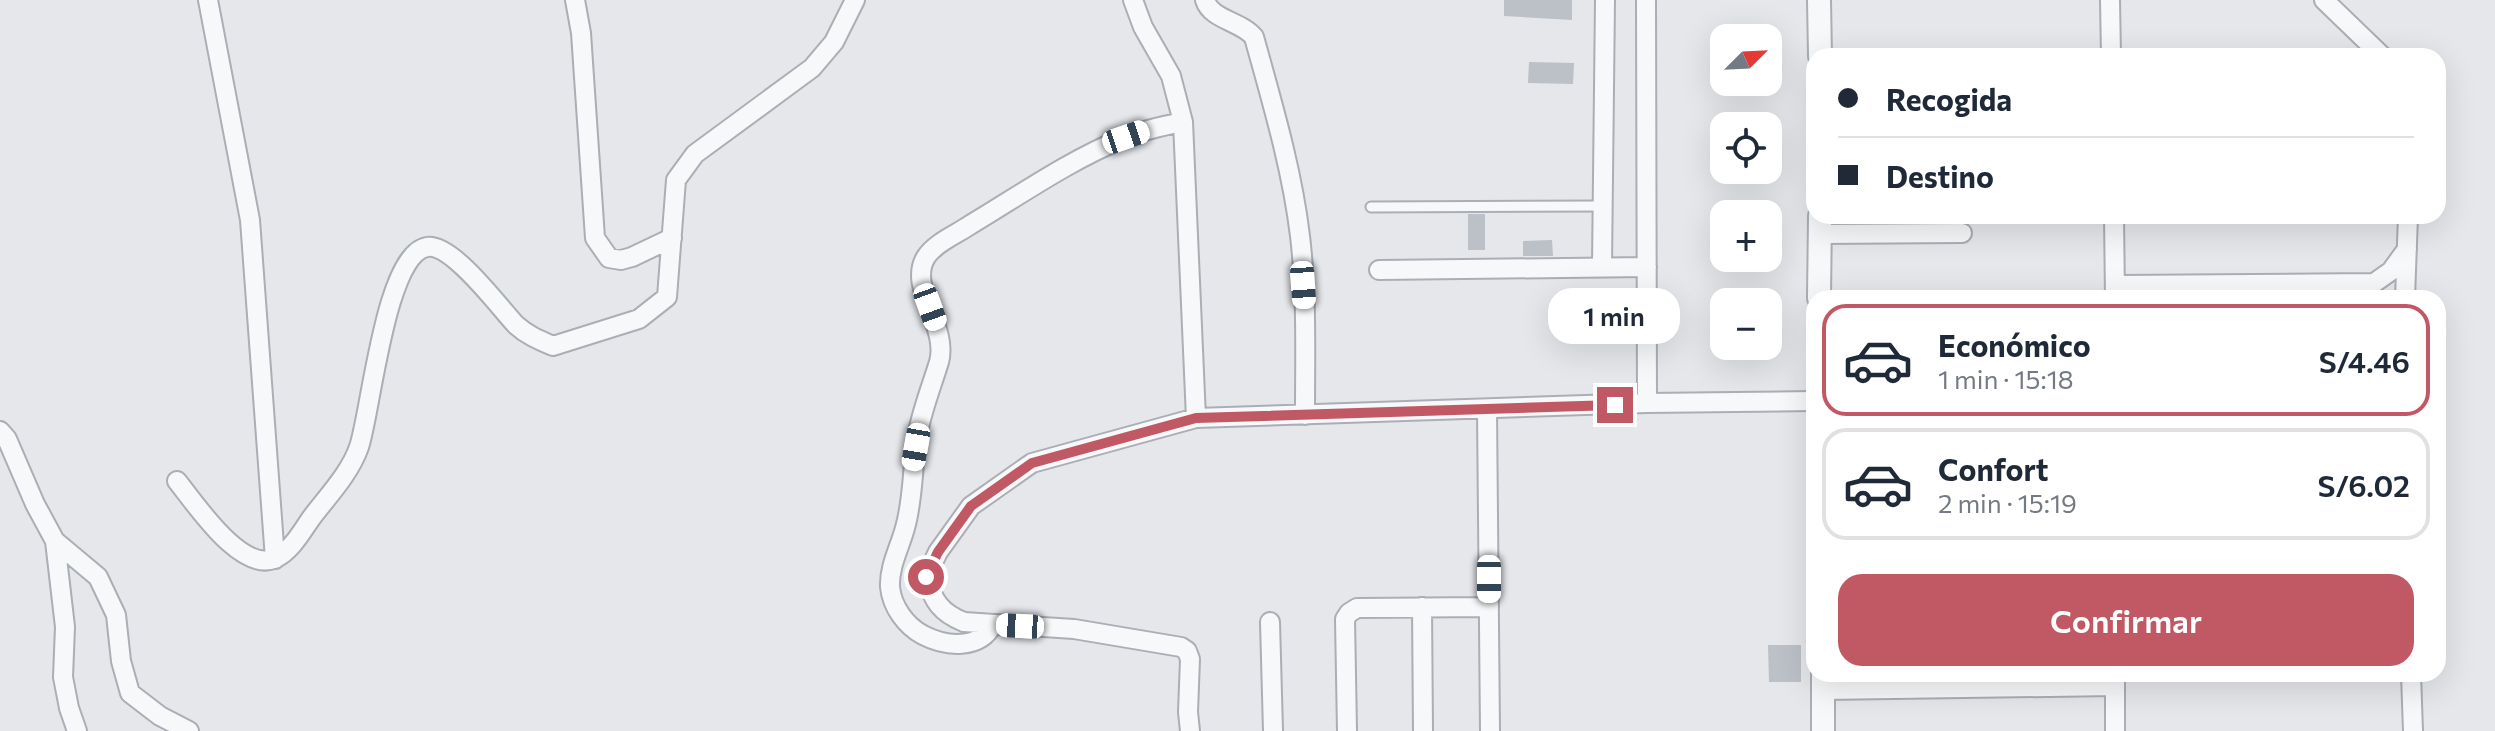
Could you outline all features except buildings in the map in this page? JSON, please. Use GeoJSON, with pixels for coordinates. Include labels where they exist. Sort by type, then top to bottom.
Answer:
{"type":"FeatureCollection","features":[{"type":"Feature","properties":{"kind":"street"},"geometry":{"type":"LineString","coordinates":[[208,0],[250,220],[275,559]]}},
{"type":"Feature","properties":{"kind":"street"},"geometry":{"type":"LineString","coordinates":[[575,0],[581,33],[595,238],[609,258],[621,260],[672,238]]}},
{"type":"Feature","properties":{"kind":"street"},"geometry":{"type":"LineString","coordinates":[[177,481],[238,551],[252,558],[275,559],[290,546],[356,455],[383,331],[406,263],[416,251],[436,247],[445,253],[488,293],[517,326],[530,336],[553,346],[639,319],[667,297],[676,180],[695,154],[812,68],[834,42],[855,0]]}},
{"type":"Feature","properties":{"kind":"street"},"geometry":{"type":"LineString","coordinates":[[1133,0],[1143,27],[1171,76],[1183,122],[1196,418]]}},
{"type":"Feature","properties":{"kind":"street"},"geometry":{"type":"LineString","coordinates":[[1205,0],[1212,12],[1247,28],[1254,37],[1288,166],[1300,236],[1305,415]]}},
{"type":"Feature","properties":{"kind":"street"},"geometry":{"type":"LineString","coordinates":[[1602,266],[1605,0]]}},
{"type":"Feature","properties":{"kind":"street"},"geometry":{"type":"LineString","coordinates":[[1646,0],[1647,403]]}},
{"type":"Feature","properties":{"kind":"street"},"geometry":{"type":"LineString","coordinates":[[1819,0],[1820,48]]}},
{"type":"Feature","properties":{"kind":"street"},"geometry":{"type":"LineString","coordinates":[[2110,0],[2111,48]]}},
{"type":"Feature","properties":{"kind":"street"},"geometry":{"type":"LineString","coordinates":[[2324,0],[2374,48]]}},
{"type":"Feature","properties":{"kind":"street"},"geometry":{"type":"LineString","coordinates":[[993,624],[984,637],[973,642],[939,641],[916,631],[907,622],[891,594],[895,552],[906,527],[918,430],[942,346],[922,287],[924,261],[932,250],[1109,145],[1143,131],[1183,122]]}},
{"type":"Feature","properties":{"kind":"street"},"geometry":{"type":"LineString","coordinates":[[2114,224],[2115,290]]}},
{"type":"Feature","properties":{"kind":"street"},"geometry":{"type":"LineString","coordinates":[[2405,290],[2408,224]]}},
{"type":"Feature","properties":{"kind":"street"},"geometry":{"type":"LineString","coordinates":[[1819,290],[1820,225],[1962,233]]}},
{"type":"Feature","properties":{"kind":"street"},"geometry":{"type":"LineString","coordinates":[[2147,290],[2374,283],[2391,271],[2407,249]]}},
{"type":"Feature","properties":{"kind":"street"},"geometry":{"type":"LineString","coordinates":[[1379,270],[1647,267]]}},
{"type":"Feature","properties":{"kind":"street"},"geometry":{"type":"LineString","coordinates":[[1190,731],[1190,659],[1181,647],[1074,629],[964,622],[949,616],[937,605],[926,577],[938,552],[971,506],[1032,463],[1196,418],[1647,403],[1806,401]]}},
{"type":"Feature","properties":{"kind":"street"},"geometry":{"type":"LineString","coordinates":[[1487,410],[1490,731]]}},
{"type":"Feature","properties":{"kind":"street"},"geometry":{"type":"LineString","coordinates":[[0,431],[7,439],[55,541],[98,577],[116,615],[121,661],[130,693],[160,716],[189,731]]}},
{"type":"Feature","properties":{"kind":"street"},"geometry":{"type":"LineString","coordinates":[[55,541],[65,627],[63,677],[77,731]]}},
{"type":"Feature","properties":{"kind":"street"},"geometry":{"type":"LineString","coordinates":[[1422,607],[1423,731]]}},
{"type":"Feature","properties":{"kind":"street"},"geometry":{"type":"LineString","coordinates":[[1347,731],[1345,619],[1349,613],[1357,608],[1489,607]]}},
{"type":"Feature","properties":{"kind":"street"},"geometry":{"type":"LineString","coordinates":[[1270,622],[1273,731]]}},
{"type":"Feature","properties":{"kind":"street"},"geometry":{"type":"LineString","coordinates":[[1823,682],[1823,731]]}},
{"type":"Feature","properties":{"kind":"street"},"geometry":{"type":"LineString","coordinates":[[2115,682],[2115,731]]}},
{"type":"Feature","properties":{"kind":"street"},"geometry":{"type":"LineString","coordinates":[[2411,682],[2413,731]]}},
{"type":"Feature","properties":{"kind":"lane"},"geometry":{"type":"LineString","coordinates":[[1371,207],[1602,206]]}},
{"type":"Feature","properties":{"kind":"route"},"geometry":{"type":"LineString","coordinates":[[926,577],[938,552],[971,506],[1032,463],[1196,418],[1615,405]]}}]}
